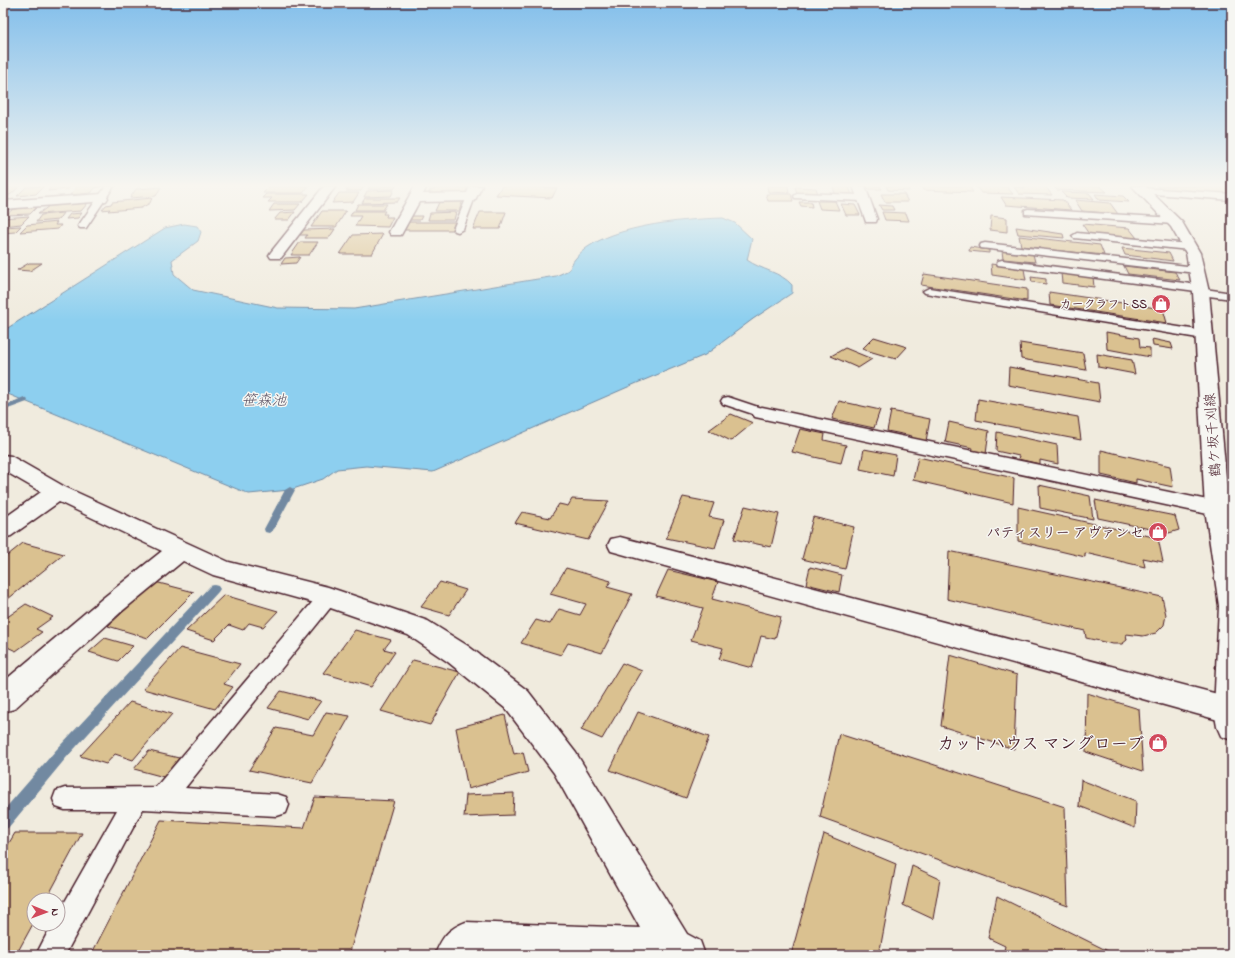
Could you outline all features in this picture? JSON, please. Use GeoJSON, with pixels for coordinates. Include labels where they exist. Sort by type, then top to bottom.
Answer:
{"type":"FeatureCollection","features":[{"type":"Feature","properties":{"kind":"street"},"geometry":{"type":"LineString","coordinates":[[276,255],[295,231]]}},
{"type":"Feature","properties":{"kind":"street","name":"鶴ケ坂千刈線"},"geometry":{"type":"LineString","coordinates":[[1180,231],[1193,253],[1199,283],[1217,508],[1232,606],[1231,719]]}},
{"type":"Feature","properties":{"kind":"street"},"geometry":{"type":"LineString","coordinates":[[762,413],[1217,508]]}},
{"type":"Feature","properties":{"kind":"street"},"geometry":{"type":"LineString","coordinates":[[3,461],[57,492],[222,570],[328,596],[418,628],[458,654],[516,700],[565,764],[679,951]]}},
{"type":"Feature","properties":{"kind":"street"},"geometry":{"type":"LineString","coordinates":[[3,530],[57,492]]}},
{"type":"Feature","properties":{"kind":"street"},"geometry":{"type":"LineString","coordinates":[[620,545],[1231,719]]}},
{"type":"Feature","properties":{"kind":"street"},"geometry":{"type":"LineString","coordinates":[[3,700],[112,605],[180,550]]}},
{"type":"Feature","properties":{"kind":"street"},"geometry":{"type":"LineString","coordinates":[[454,955],[466,941],[679,951]]}},
{"type":"Feature","properties":{"kind":"lane"},"geometry":{"type":"LineString","coordinates":[[1077,236],[1189,246]]}},
{"type":"Feature","properties":{"kind":"lane"},"geometry":{"type":"LineString","coordinates":[[985,246],[1199,283],[1232,296]]}},
{"type":"Feature","properties":{"kind":"lane"},"geometry":{"type":"LineString","coordinates":[[1002,263],[1199,283]]}},
{"type":"Feature","properties":{"kind":"lane"},"geometry":{"type":"LineString","coordinates":[[929,291],[1204,335]]}},
{"type":"Feature","properties":{"kind":"lane"},"geometry":{"type":"LineString","coordinates":[[728,401],[762,413]]}},
{"type":"Feature","properties":{"kind":"lane"},"geometry":{"type":"LineString","coordinates":[[162,798],[328,596]]}},
{"type":"Feature","properties":{"kind":"lane"},"geometry":{"type":"LineString","coordinates":[[50,955],[136,798]]}},
{"type":"Feature","properties":{"kind":"lane"},"geometry":{"type":"LineString","coordinates":[[65,799],[162,798],[277,805]]}},
{"type":"Feature","properties":{"kind":"water","name":"笹森池"},"geometry":{"type":"Polygon","coordinates":[[[161,231],[200,231],[201,232],[198,241],[172,260],[174,274],[193,290],[278,308],[354,309],[556,276],[569,270],[574,260],[587,248],[603,239],[627,231],[743,231],[752,239],[747,260],[782,277],[792,285],[792,293],[753,319],[705,355],[433,472],[366,466],[337,469],[323,479],[290,490],[249,494],[3,392],[3,331],[161,231]]]}},
{"type":"Feature","properties":{"kind":"building"},"geometry":{"type":"Polygon","coordinates":[[[3,231],[16,231],[15,232],[3,233],[3,231]]]}},
{"type":"Feature","properties":{"kind":"building"},"geometry":{"type":"Polygon","coordinates":[[[303,231],[334,231],[329,238],[305,238],[307,235],[300,235],[303,231]]]}},
{"type":"Feature","properties":{"kind":"building"},"geometry":{"type":"Polygon","coordinates":[[[1017,231],[1041,231],[1063,234],[1064,238],[1018,234],[1017,231]]]}},
{"type":"Feature","properties":{"kind":"building"},"geometry":{"type":"Polygon","coordinates":[[[1087,231],[1131,231],[1137,238],[1089,234],[1087,231]]]}},
{"type":"Feature","properties":{"kind":"building"},"geometry":{"type":"Polygon","coordinates":[[[383,234],[372,254],[340,254],[353,235],[383,234]]]}},
{"type":"Feature","properties":{"kind":"building"},"geometry":{"type":"Polygon","coordinates":[[[1019,236],[1100,245],[1104,255],[1021,246],[1019,236]]]}},
{"type":"Feature","properties":{"kind":"building"},"geometry":{"type":"Polygon","coordinates":[[[300,242],[318,242],[309,255],[291,255],[300,242]]]}},
{"type":"Feature","properties":{"kind":"building"},"geometry":{"type":"Polygon","coordinates":[[[970,247],[989,250],[989,253],[969,251],[970,247]]]}},
{"type":"Feature","properties":{"kind":"building"},"geometry":{"type":"Polygon","coordinates":[[[1122,248],[1169,253],[1173,261],[1125,255],[1122,248]]]}},
{"type":"Feature","properties":{"kind":"building"},"geometry":{"type":"Polygon","coordinates":[[[1002,251],[1033,254],[1035,262],[1003,259],[1002,251]]]}},
{"type":"Feature","properties":{"kind":"building"},"geometry":{"type":"Polygon","coordinates":[[[300,257],[296,263],[281,264],[285,258],[300,257]]]}},
{"type":"Feature","properties":{"kind":"building"},"geometry":{"type":"Polygon","coordinates":[[[29,263],[42,263],[30,271],[17,270],[29,263]]]}},
{"type":"Feature","properties":{"kind":"building"},"geometry":{"type":"Polygon","coordinates":[[[991,264],[1024,269],[1026,280],[992,275],[991,264]]]}},
{"type":"Feature","properties":{"kind":"building"},"geometry":{"type":"Polygon","coordinates":[[[1124,266],[1175,272],[1180,280],[1128,274],[1124,266]]]}},
{"type":"Feature","properties":{"kind":"building"},"geometry":{"type":"Polygon","coordinates":[[[1061,273],[1093,277],[1094,287],[1062,283],[1061,273]]]}},
{"type":"Feature","properties":{"kind":"building"},"geometry":{"type":"Polygon","coordinates":[[[924,274],[1027,289],[1027,301],[921,285],[924,274]]]}},
{"type":"Feature","properties":{"kind":"building"},"geometry":{"type":"Polygon","coordinates":[[[1031,277],[1046,279],[1046,284],[1032,282],[1031,277]]]}},
{"type":"Feature","properties":{"kind":"building"},"geometry":{"type":"Polygon","coordinates":[[[1049,292],[1163,309],[1167,323],[1050,305],[1049,292]]]}},
{"type":"Feature","properties":{"kind":"building"},"geometry":{"type":"Polygon","coordinates":[[[1106,332],[1139,338],[1140,347],[1150,348],[1150,357],[1107,349],[1106,332]]]}},
{"type":"Feature","properties":{"kind":"building"},"geometry":{"type":"Polygon","coordinates":[[[874,337],[907,347],[896,359],[862,349],[874,337]]]}},
{"type":"Feature","properties":{"kind":"building"},"geometry":{"type":"Polygon","coordinates":[[[1152,339],[1171,343],[1173,349],[1153,346],[1152,339]]]}},
{"type":"Feature","properties":{"kind":"building"},"geometry":{"type":"Polygon","coordinates":[[[1020,343],[1083,353],[1086,370],[1021,359],[1020,343]]]}},
{"type":"Feature","properties":{"kind":"building"},"geometry":{"type":"Polygon","coordinates":[[[845,348],[872,359],[858,368],[831,356],[845,348]]]}},
{"type":"Feature","properties":{"kind":"building"},"geometry":{"type":"Polygon","coordinates":[[[1097,354],[1132,360],[1135,374],[1098,367],[1097,354]]]}},
{"type":"Feature","properties":{"kind":"building"},"geometry":{"type":"Polygon","coordinates":[[[1009,367],[1098,383],[1100,402],[1008,385],[1009,367]]]}},
{"type":"Feature","properties":{"kind":"building"},"geometry":{"type":"Polygon","coordinates":[[[978,399],[1078,417],[1081,440],[976,420],[978,399]]]}},
{"type":"Feature","properties":{"kind":"building"},"geometry":{"type":"Polygon","coordinates":[[[839,401],[880,410],[874,428],[832,419],[839,401]]]}},
{"type":"Feature","properties":{"kind":"building"},"geometry":{"type":"Polygon","coordinates":[[[891,411],[930,419],[926,441],[911,438],[912,436],[887,431],[891,411]]]}},
{"type":"Feature","properties":{"kind":"building"},"geometry":{"type":"Polygon","coordinates":[[[731,414],[753,423],[731,441],[709,430],[731,414]]]}},
{"type":"Feature","properties":{"kind":"building"},"geometry":{"type":"Polygon","coordinates":[[[949,422],[989,431],[986,454],[972,451],[973,448],[945,442],[949,422]]]}},
{"type":"Feature","properties":{"kind":"building"},"geometry":{"type":"Polygon","coordinates":[[[800,429],[825,434],[824,440],[846,445],[841,463],[792,452],[800,429]]]}},
{"type":"Feature","properties":{"kind":"building"},"geometry":{"type":"Polygon","coordinates":[[[997,432],[1057,445],[1058,464],[1040,460],[1040,464],[1018,459],[1019,456],[996,451],[997,432]]]}},
{"type":"Feature","properties":{"kind":"building"},"geometry":{"type":"Polygon","coordinates":[[[864,449],[896,455],[893,476],[860,469],[864,449]]]}},
{"type":"Feature","properties":{"kind":"building"},"geometry":{"type":"Polygon","coordinates":[[[1101,450],[1170,466],[1173,487],[1136,479],[1136,483],[1101,475],[1101,450]]]}},
{"type":"Feature","properties":{"kind":"building"},"geometry":{"type":"Polygon","coordinates":[[[918,457],[1014,478],[1013,503],[913,480],[918,457]]]}},
{"type":"Feature","properties":{"kind":"building"},"geometry":{"type":"Polygon","coordinates":[[[1039,485],[1090,496],[1093,519],[1040,508],[1039,485]]]}},
{"type":"Feature","properties":{"kind":"building"},"geometry":{"type":"Polygon","coordinates":[[[683,497],[714,503],[709,517],[724,520],[715,548],[666,538],[683,497]]]}},
{"type":"Feature","properties":{"kind":"building"},"geometry":{"type":"Polygon","coordinates":[[[572,499],[609,501],[588,540],[515,523],[522,512],[550,518],[559,504],[568,506],[572,499]]]}},
{"type":"Feature","properties":{"kind":"building"},"geometry":{"type":"Polygon","coordinates":[[[1095,500],[1175,516],[1179,530],[1169,533],[1098,518],[1095,500]]]}},
{"type":"Feature","properties":{"kind":"building"},"geometry":{"type":"Polygon","coordinates":[[[745,506],[779,514],[771,547],[734,539],[745,506]]]}},
{"type":"Feature","properties":{"kind":"building"},"geometry":{"type":"Polygon","coordinates":[[[1018,507],[1158,538],[1163,562],[1143,558],[1145,567],[1085,553],[1085,557],[1018,541],[1018,507]]]}},
{"type":"Feature","properties":{"kind":"building"},"geometry":{"type":"Polygon","coordinates":[[[813,517],[854,527],[845,569],[802,559],[813,517]]]}},
{"type":"Feature","properties":{"kind":"building"},"geometry":{"type":"Polygon","coordinates":[[[23,543],[64,554],[3,603],[3,559],[23,543]]]}},
{"type":"Feature","properties":{"kind":"building"},"geometry":{"type":"Polygon","coordinates":[[[949,551],[1162,597],[1166,615],[1164,625],[1156,633],[1143,636],[1126,634],[1127,640],[1122,644],[1113,644],[1086,638],[1085,631],[947,599],[949,551]]]}},
{"type":"Feature","properties":{"kind":"building"},"geometry":{"type":"Polygon","coordinates":[[[810,567],[842,575],[839,592],[806,584],[810,567]]]}},
{"type":"Feature","properties":{"kind":"building"},"geometry":{"type":"Polygon","coordinates":[[[566,568],[611,581],[607,587],[632,594],[602,653],[568,643],[561,655],[521,643],[536,620],[550,624],[559,609],[580,615],[586,604],[550,594],[566,568]]]}},
{"type":"Feature","properties":{"kind":"building"},"geometry":{"type":"Polygon","coordinates":[[[668,570],[718,582],[712,599],[781,617],[775,639],[761,636],[752,668],[719,659],[723,648],[691,640],[703,608],[656,596],[668,570]]]}},
{"type":"Feature","properties":{"kind":"building"},"geometry":{"type":"Polygon","coordinates":[[[155,582],[194,592],[148,638],[108,626],[155,582]]]}},
{"type":"Feature","properties":{"kind":"building"},"geometry":{"type":"Polygon","coordinates":[[[440,582],[466,590],[449,615],[421,607],[440,582]]]}},
{"type":"Feature","properties":{"kind":"building"},"geometry":{"type":"Polygon","coordinates":[[[224,595],[278,611],[263,627],[249,623],[243,630],[229,625],[214,640],[186,631],[224,595]]]}},
{"type":"Feature","properties":{"kind":"building"},"geometry":{"type":"Polygon","coordinates":[[[26,604],[53,617],[36,629],[42,632],[16,651],[3,645],[3,620],[26,604]]]}},
{"type":"Feature","properties":{"kind":"building"},"geometry":{"type":"Polygon","coordinates":[[[355,630],[391,640],[384,649],[395,652],[371,687],[323,673],[355,630]]]}},
{"type":"Feature","properties":{"kind":"building"},"geometry":{"type":"Polygon","coordinates":[[[105,638],[133,646],[118,661],[89,652],[105,638]]]}},
{"type":"Feature","properties":{"kind":"building"},"geometry":{"type":"Polygon","coordinates":[[[180,648],[240,664],[224,684],[233,687],[215,709],[143,689],[180,648]]]}},
{"type":"Feature","properties":{"kind":"building"},"geometry":{"type":"Polygon","coordinates":[[[950,655],[1017,675],[1014,749],[941,726],[950,655]]]}},
{"type":"Feature","properties":{"kind":"building"},"geometry":{"type":"Polygon","coordinates":[[[413,660],[460,672],[430,725],[381,711],[413,660]]]}},
{"type":"Feature","properties":{"kind":"building"},"geometry":{"type":"Polygon","coordinates":[[[622,663],[642,671],[602,739],[581,730],[622,663]]]}},
{"type":"Feature","properties":{"kind":"building"},"geometry":{"type":"Polygon","coordinates":[[[281,691],[321,701],[308,719],[268,708],[281,691]]]}},
{"type":"Feature","properties":{"kind":"building"},"geometry":{"type":"Polygon","coordinates":[[[1087,693],[1139,709],[1143,771],[1086,752],[1087,693]]]}},
{"type":"Feature","properties":{"kind":"building"},"geometry":{"type":"Polygon","coordinates":[[[130,702],[172,714],[133,760],[115,754],[106,764],[80,756],[130,702]]]}},
{"type":"Feature","properties":{"kind":"building"},"geometry":{"type":"Polygon","coordinates":[[[326,712],[350,716],[312,783],[249,770],[276,728],[313,735],[326,712]]]}},
{"type":"Feature","properties":{"kind":"building"},"geometry":{"type":"Polygon","coordinates":[[[638,712],[709,737],[686,798],[610,770],[638,712]]]}},
{"type":"Feature","properties":{"kind":"building"},"geometry":{"type":"Polygon","coordinates":[[[505,715],[514,754],[523,752],[528,772],[468,789],[456,728],[505,715]]]}},
{"type":"Feature","properties":{"kind":"building"},"geometry":{"type":"Polygon","coordinates":[[[839,734],[1065,807],[1068,906],[820,817],[839,734]]]}},
{"type":"Feature","properties":{"kind":"building"},"geometry":{"type":"Polygon","coordinates":[[[149,751],[179,758],[164,777],[134,769],[149,751]]]}},
{"type":"Feature","properties":{"kind":"building"},"geometry":{"type":"Polygon","coordinates":[[[1081,780],[1136,801],[1135,828],[1079,806],[1081,780]]]}},
{"type":"Feature","properties":{"kind":"building"},"geometry":{"type":"Polygon","coordinates":[[[514,793],[513,815],[464,817],[466,795],[514,793]]]}},
{"type":"Feature","properties":{"kind":"building"},"geometry":{"type":"Polygon","coordinates":[[[315,797],[394,801],[349,955],[256,951],[255,955],[91,955],[161,820],[304,828],[315,797]]]}},
{"type":"Feature","properties":{"kind":"building"},"geometry":{"type":"Polygon","coordinates":[[[15,833],[82,833],[50,892],[26,892],[26,932],[29,932],[16,955],[3,955],[3,853],[15,833]]]}},
{"type":"Feature","properties":{"kind":"building"},"geometry":{"type":"Polygon","coordinates":[[[824,834],[896,864],[879,955],[791,955],[824,834]]]}},
{"type":"Feature","properties":{"kind":"building"},"geometry":{"type":"Polygon","coordinates":[[[912,866],[940,879],[933,919],[903,905],[912,866]]]}},
{"type":"Feature","properties":{"kind":"building"},"geometry":{"type":"Polygon","coordinates":[[[997,896],[1116,955],[1003,955],[1005,946],[988,938],[997,896]]]}},
{"type":"Feature","properties":{"kind":"waterway"},"geometry":{"type":"LineString","coordinates":[[8,406],[24,400]]}},
{"type":"Feature","properties":{"kind":"waterway"},"geometry":{"type":"LineString","coordinates":[[269,529],[290,490]]}},
{"type":"Feature","properties":{"kind":"waterway"},"geometry":{"type":"LineString","coordinates":[[3,823],[61,754],[214,589]]}},
{"type":"Feature","properties":{"kind":"place","name":"カークラフトSS"},"geometry":{"type":"Point","coordinates":[1161,304]}},
{"type":"Feature","properties":{"kind":"place","name":"パティスリー アヴァンセ"},"geometry":{"type":"Point","coordinates":[1158,532]}},
{"type":"Feature","properties":{"kind":"place","name":"カットハウス マングローブ"},"geometry":{"type":"Point","coordinates":[1158,743]}}]}
